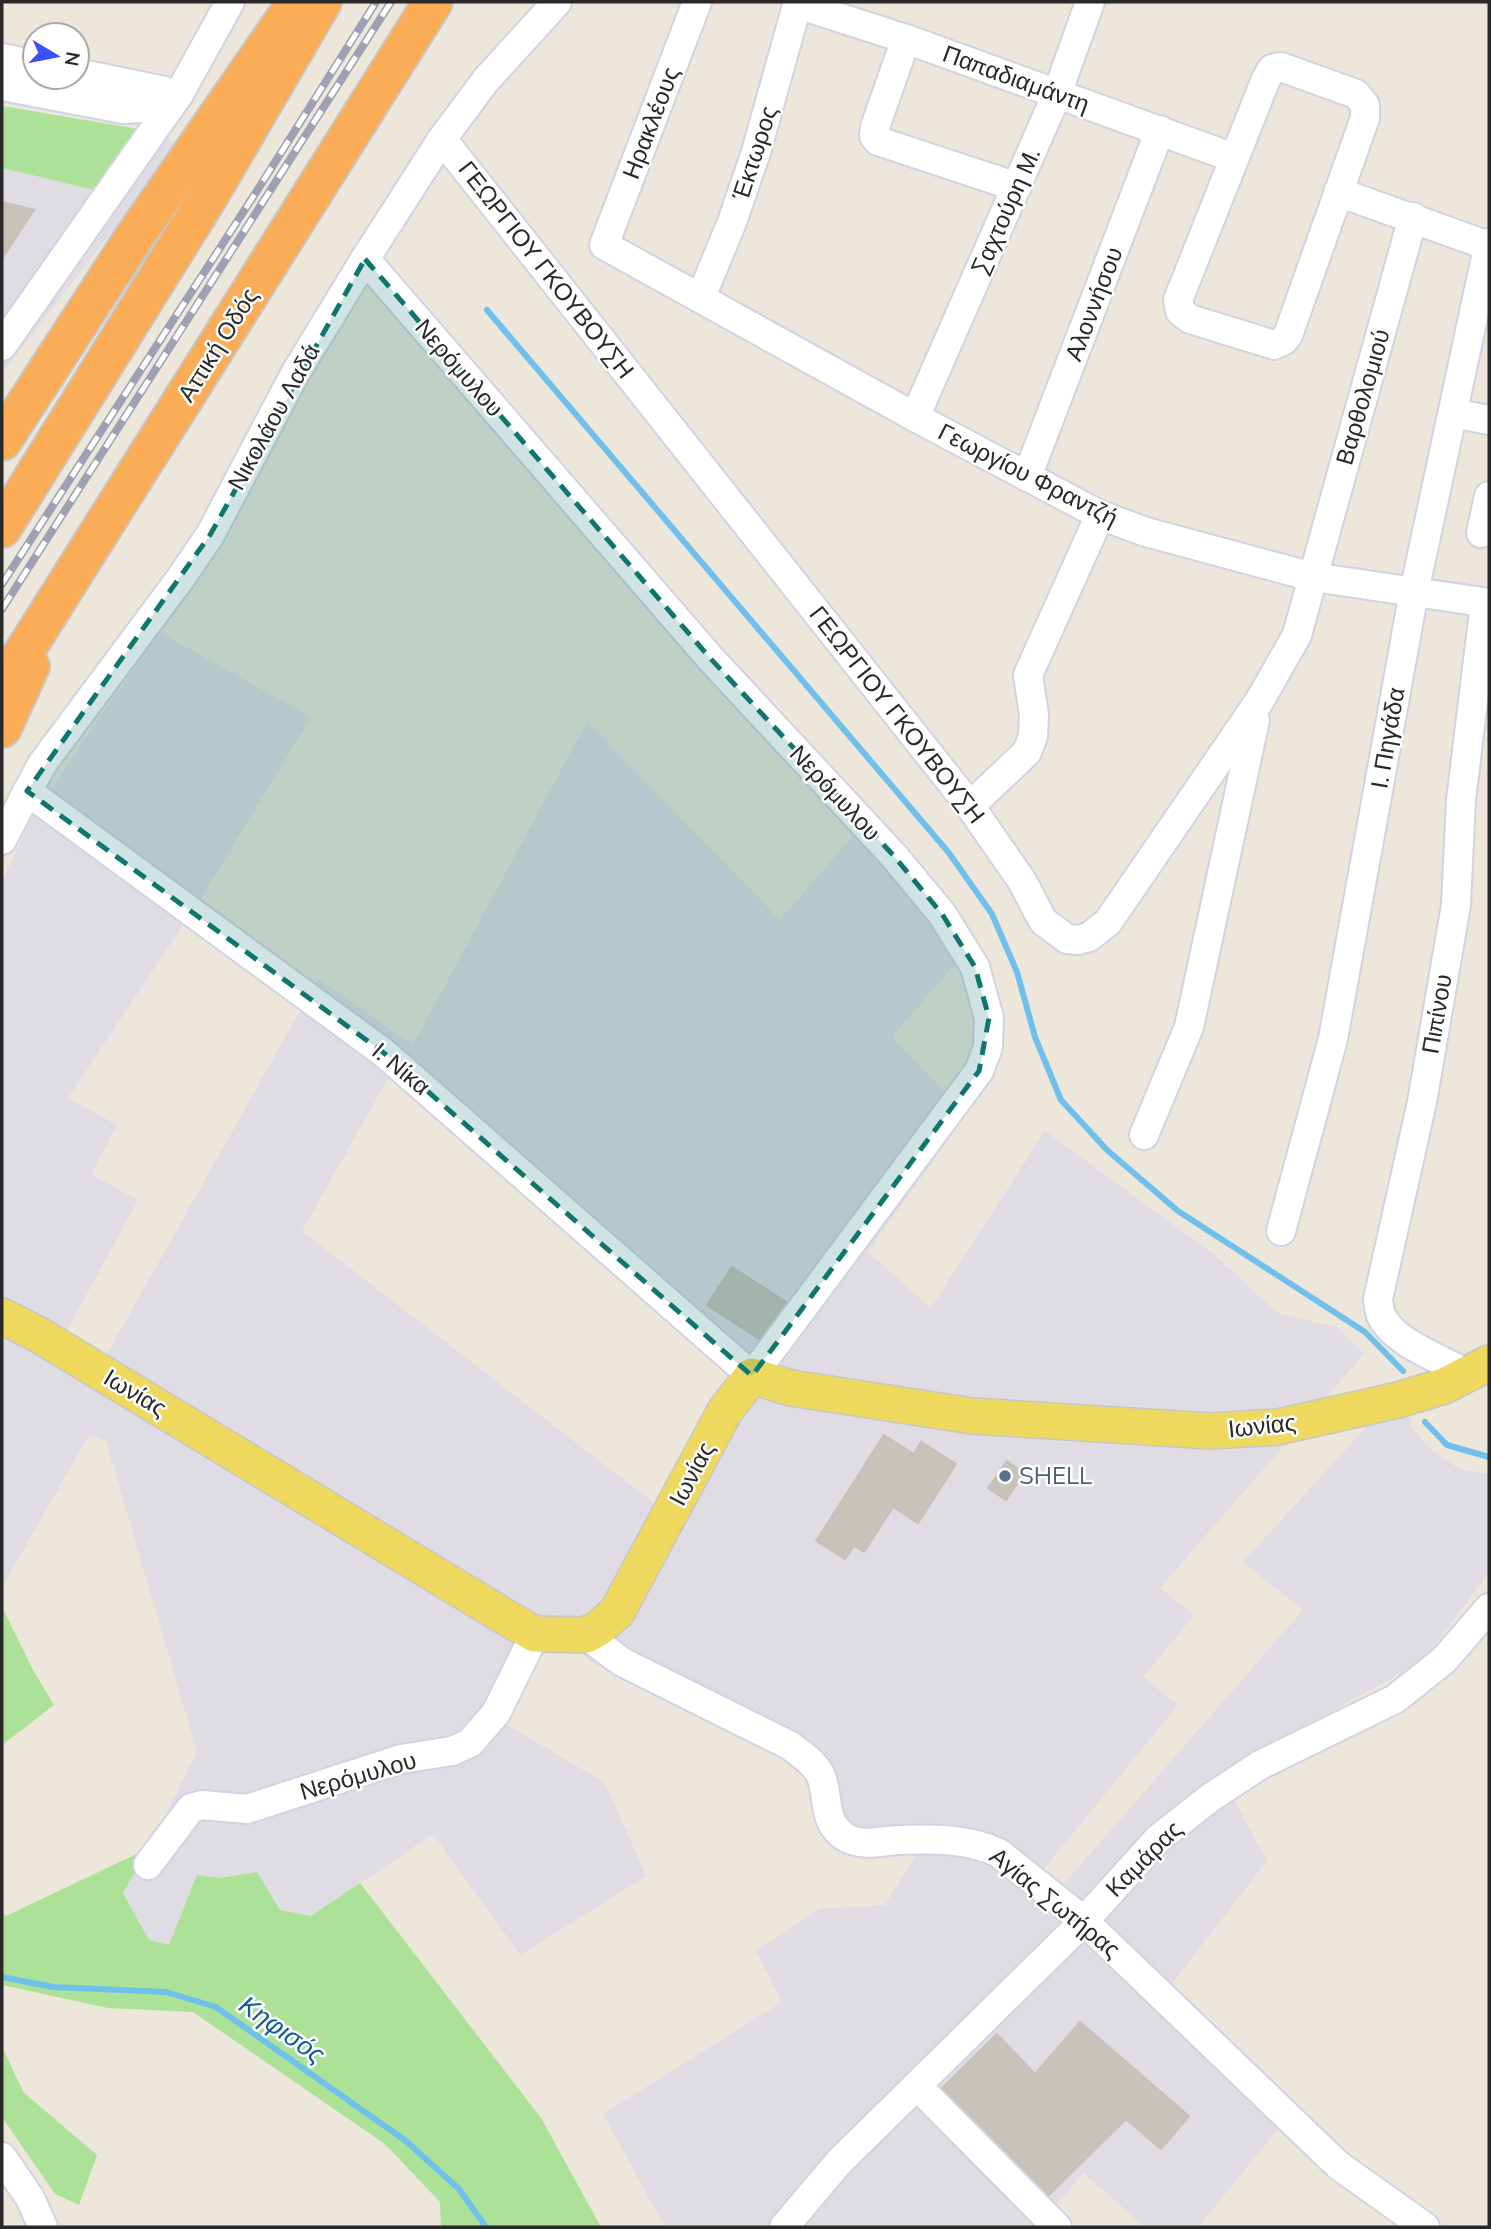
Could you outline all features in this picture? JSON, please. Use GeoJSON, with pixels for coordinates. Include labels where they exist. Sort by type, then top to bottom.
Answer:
{"type":"FeatureCollection","features":[{"type":"Feature","properties":{"kind":"highway"},"geometry":{"type":"LineString","coordinates":[[2,441],[133,239],[297,2]]}},
{"type":"Feature","properties":{"kind":"highway"},"geometry":{"type":"LineString","coordinates":[[2,528],[208,197],[322,2]]}},
{"type":"Feature","properties":{"kind":"highway","name":"Αττική Οδός"},"geometry":{"type":"LineString","coordinates":[[2,687],[433,2]]}},
{"type":"Feature","properties":{"kind":"highway"},"geometry":{"type":"LineString","coordinates":[[2,728],[67,585]]}},
{"type":"Feature","properties":{"kind":"main road","name":"Ιωνίας"},"geometry":{"type":"LineString","coordinates":[[2,1317],[39,1335],[535,1634],[586,1635],[609,1620],[626,1600],[725,1411],[752,1376],[791,1388],[972,1416],[1209,1431],[1278,1427],[1398,1401],[1467,1374]]}},
{"type":"Feature","properties":{"kind":"street"},"geometry":{"type":"LineString","coordinates":[[2,346],[179,94],[230,2]]}},
{"type":"Feature","properties":{"kind":"street","name":"Νικολάου Λαδά"},"geometry":{"type":"LineString","coordinates":[[2,840],[42,764],[210,535],[296,372],[442,139],[485,80],[557,2]]}},
{"type":"Feature","properties":{"kind":"street","name":"Ηρακλέους"},"geometry":{"type":"LineString","coordinates":[[604,245],[697,2]]}},
{"type":"Feature","properties":{"kind":"street","name":"Σαχτούρη Μ."},"geometry":{"type":"LineString","coordinates":[[915,417],[1057,94],[1090,2]]}},
{"type":"Feature","properties":{"kind":"street","name":"Παπαδιαμάντη"},"geometry":{"type":"LineString","coordinates":[[797,3],[906,39],[1234,158]]}},
{"type":"Feature","properties":{"kind":"street","name":"Έκτωρος"},"geometry":{"type":"LineString","coordinates":[[701,297],[732,222],[756,152],[797,3]]}},
{"type":"Feature","properties":{"kind":"street"},"geometry":{"type":"LineString","coordinates":[[906,39],[875,128],[874,136],[877,141],[1017,187]]}},
{"type":"Feature","properties":{"kind":"street"},"geometry":{"type":"LineString","coordinates":[[2,58],[21,62]]}},
{"type":"Feature","properties":{"kind":"street"},"geometry":{"type":"LineString","coordinates":[[1281,67],[1356,94],[1365,105],[1365,118],[1338,192],[1288,335],[1283,341],[1274,345],[1189,319],[1180,311],[1178,300],[1272,69],[1281,67]]}},
{"type":"Feature","properties":{"kind":"street"},"geometry":{"type":"LineString","coordinates":[[91,76],[179,94]]}},
{"type":"Feature","properties":{"kind":"street"},"geometry":{"type":"LineString","coordinates":[[2,86],[123,109],[142,108],[179,94]]}},
{"type":"Feature","properties":{"kind":"street"},"geometry":{"type":"LineString","coordinates":[[103,107],[122,124],[127,138],[126,172]]}},
{"type":"Feature","properties":{"kind":"street","name":"Αλοννήσου"},"geometry":{"type":"LineString","coordinates":[[1027,477],[1160,130]]}},
{"type":"Feature","properties":{"kind":"street","name":"ΓΕΩΡΓΙΟΥ ΓΚΟΥΒΟΥΣΗ"},"geometry":{"type":"LineString","coordinates":[[442,139],[970,806],[1021,881],[1043,921],[1068,939],[1089,937],[1108,922],[1260,700],[1297,635],[1313,577]]}},
{"type":"Feature","properties":{"kind":"street"},"geometry":{"type":"LineString","coordinates":[[1338,192],[1489,245]]}},
{"type":"Feature","properties":{"kind":"street","name":"Βαρθολομιού"},"geometry":{"type":"LineString","coordinates":[[1313,577],[1413,217]]}},
{"type":"Feature","properties":{"kind":"street","name":"Γεωργίου Φραντζή"},"geometry":{"type":"LineString","coordinates":[[604,245],[915,417],[1100,515],[1146,532],[1313,577],[1487,603]]}},
{"type":"Feature","properties":{"kind":"street","name":"Ι. Πηγάδα"},"geometry":{"type":"LineString","coordinates":[[1281,1231],[1332,1039],[1415,592],[1489,245]]}},
{"type":"Feature","properties":{"kind":"street","name":"Νερόμυλου"},"geometry":{"type":"LineString","coordinates":[[365,259],[710,658],[894,856],[942,914],[975,967],[989,1018],[988,1047],[979,1071],[752,1376]]}},
{"type":"Feature","properties":{"kind":"street"},"geometry":{"type":"LineString","coordinates":[[1453,413],[1489,420]]}},
{"type":"Feature","properties":{"kind":"street"},"geometry":{"type":"LineString","coordinates":[[1481,533],[1489,496]]}},
{"type":"Feature","properties":{"kind":"street"},"geometry":{"type":"LineString","coordinates":[[970,806],[1027,752],[1033,736],[1034,715],[1027,675],[1100,515]]}},
{"type":"Feature","properties":{"kind":"street","name":"Πιπίνου"},"geometry":{"type":"LineString","coordinates":[[1467,1374],[1410,1344],[1389,1328],[1380,1314],[1378,1299],[1422,1102],[1456,905],[1465,761],[1487,603]]}},
{"type":"Feature","properties":{"kind":"street"},"geometry":{"type":"LineString","coordinates":[[1144,1135],[1189,1027],[1246,754],[1260,700]]}},
{"type":"Feature","properties":{"kind":"street","name":"Ι. Νίκα"},"geometry":{"type":"LineString","coordinates":[[27,791],[384,1053],[752,1376]]}},
{"type":"Feature","properties":{"kind":"street","name":"Καμάρας"},"geometry":{"type":"LineString","coordinates":[[784,2227],[839,2162],[1084,1921],[1159,1838],[1210,1798],[1260,1765],[1395,1699],[1444,1660],[1489,1608]]}},
{"type":"Feature","properties":{"kind":"street","name":"Νερόμυλου"},"geometry":{"type":"LineString","coordinates":[[148,1865],[191,1808],[202,1805],[247,1810],[401,1759],[452,1751],[470,1743],[496,1713],[535,1634]]}},
{"type":"Feature","properties":{"kind":"street","name":"Αγίας Σωτήρας"},"geometry":{"type":"LineString","coordinates":[[586,1635],[622,1662],[789,1745],[812,1763],[822,1778],[827,1815],[834,1827],[846,1838],[861,1843],[962,1841],[999,1853],[1084,1921],[1338,2165],[1425,2227]]}},
{"type":"Feature","properties":{"kind":"street"},"geometry":{"type":"LineString","coordinates":[[917,2086],[1057,2227]]}},
{"type":"Feature","properties":{"kind":"street"},"geometry":{"type":"LineString","coordinates":[[2,2157],[30,2198],[43,2227]]}},
{"type":"Feature","properties":{"kind":"highlighted area"},"geometry":{"type":"Polygon","coordinates":[[[365,259],[710,658],[894,856],[942,914],[975,967],[989,1018],[979,1071],[752,1376],[384,1053],[27,791],[210,535],[365,259]]]}},
{"type":"Feature","properties":{"kind":"shaded area"},"geometry":{"type":"Polygon","coordinates":[[[156,132],[175,142],[136,200],[2,373],[2,168],[112,194],[156,132]]]}},
{"type":"Feature","properties":{"kind":"shaded area"},"geometry":{"type":"Polygon","coordinates":[[[159,632],[311,717],[203,895],[68,1098],[117,1125],[91,1174],[138,1200],[65,1334],[106,1356],[318,979],[413,1045],[587,722],[780,920],[857,831],[946,930],[956,963],[892,1037],[966,1115],[868,1252],[931,1308],[1045,1131],[1216,1256],[1277,1313],[1336,1327],[1364,1354],[1160,1588],[1194,1615],[1143,1677],[1178,1705],[1042,1871],[1063,1885],[1303,1610],[1243,1562],[1400,1390],[1412,1428],[1432,1451],[1460,1469],[1489,1474],[1489,1572],[1423,1661],[1269,1745],[1221,1776],[1267,1861],[1163,1995],[1288,2117],[1198,2227],[1145,2227],[1083,2173],[1051,2212],[1069,2227],[669,2227],[662,2222],[603,2114],[782,2002],[756,1951],[820,1909],[885,1905],[931,1831],[846,1835],[830,1783],[777,1753],[591,1662],[572,1645],[540,1641],[499,1720],[605,1783],[646,1876],[520,1955],[433,1834],[312,1916],[280,1910],[257,1873],[220,1878],[197,1875],[169,1945],[149,1940],[123,1893],[149,1848],[197,1752],[106,1441],[89,1435],[2,1587],[2,881],[35,812],[159,632]],[[391,1073],[302,1231],[659,1507],[738,1380],[391,1073]]]}},
{"type":"Feature","properties":{"kind":"green space"},"geometry":{"type":"Polygon","coordinates":[[[2,106],[156,132],[112,194],[2,168],[2,106]]]}},
{"type":"Feature","properties":{"kind":"green space"},"geometry":{"type":"Polygon","coordinates":[[[2,1607],[33,1670],[54,1705],[2,1745],[2,1607]]]}},
{"type":"Feature","properties":{"kind":"green space"},"geometry":{"type":"Polygon","coordinates":[[[149,1848],[123,1893],[149,1940],[169,1945],[197,1875],[220,1878],[257,1872],[280,1910],[311,1916],[360,1883],[541,2118],[601,2227],[441,2227],[440,2202],[385,2144],[193,2012],[108,2008],[2,1985],[2,1911],[6,1916],[149,1848]]]}},
{"type":"Feature","properties":{"kind":"green space"},"geometry":{"type":"Polygon","coordinates":[[[2,2047],[24,2093],[97,2155],[79,2205],[55,2194],[2,2117],[2,2047]]]}},
{"type":"Feature","properties":{"kind":"building"},"geometry":{"type":"Polygon","coordinates":[[[2,202],[34,210],[2,259],[2,202]]]}},
{"type":"Feature","properties":{"kind":"building"},"geometry":{"type":"Polygon","coordinates":[[[732,1267],[786,1302],[759,1339],[707,1305],[732,1267]]]}},
{"type":"Feature","properties":{"kind":"building"},"geometry":{"type":"Polygon","coordinates":[[[884,1435],[914,1454],[921,1442],[956,1464],[918,1523],[893,1507],[864,1552],[854,1546],[845,1559],[816,1541],[884,1435]]]}},
{"type":"Feature","properties":{"kind":"building"},"geometry":{"type":"Polygon","coordinates":[[[1007,1461],[1024,1473],[1006,1500],[988,1488],[1007,1461]]]}},
{"type":"Feature","properties":{"kind":"building"},"geometry":{"type":"Polygon","coordinates":[[[1080,2022],[1189,2116],[1161,2149],[1126,2119],[1049,2195],[942,2088],[997,2034],[1035,2074],[1080,2022]]]}},
{"type":"Feature","properties":{"kind":"waterway"},"geometry":{"type":"LineString","coordinates":[[487,310],[949,853],[992,914],[1017,972],[1035,1037],[1061,1100],[1107,1150],[1178,1211],[1365,1332],[1403,1371]]}},
{"type":"Feature","properties":{"kind":"waterway"},"geometry":{"type":"LineString","coordinates":[[1425,1422],[1447,1445],[1489,1457]]}},
{"type":"Feature","properties":{"kind":"waterway","name":"Κηφισός"},"geometry":{"type":"LineString","coordinates":[[2,1977],[53,1987],[166,1992],[216,2007],[406,2141],[459,2189],[486,2227]]}},
{"type":"Feature","properties":{"kind":"railway"},"geometry":{"type":"LineString","coordinates":[[2,584],[376,2]]}},
{"type":"Feature","properties":{"kind":"railway"},"geometry":{"type":"LineString","coordinates":[[2,609],[391,2]]}},
{"type":"Feature","properties":{"kind":"place","name":"SHELL"},"geometry":{"type":"Point","coordinates":[1005,1476]}}]}
